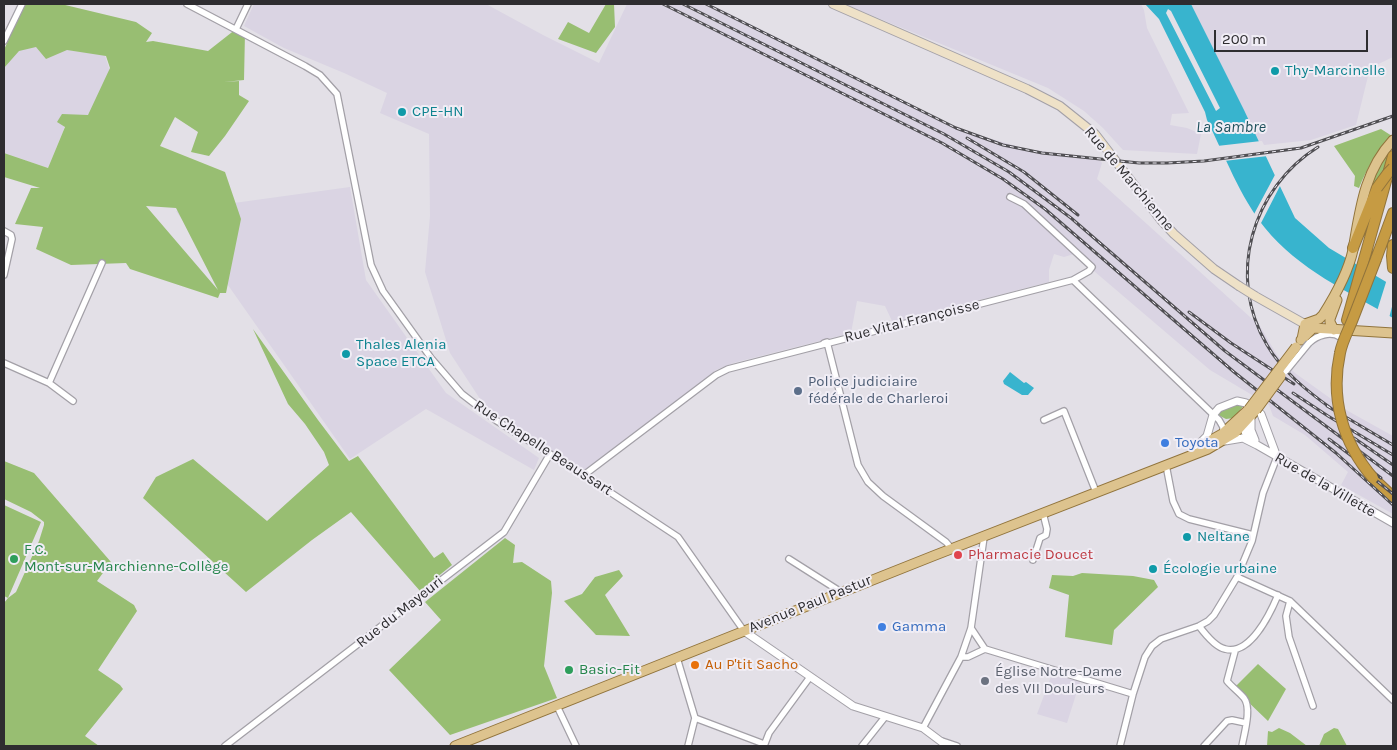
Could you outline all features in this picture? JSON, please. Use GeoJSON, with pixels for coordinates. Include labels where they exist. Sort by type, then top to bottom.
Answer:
{"type":"FeatureCollection","features":[{"type":"Feature","properties":{"kind":"highway"},"geometry":{"type":"LineString","coordinates":[[1393,156],[1354,293],[1340,334],[1337,379],[1341,420],[1349,442],[1363,466],[1393,497]]}},
{"type":"Feature","properties":{"kind":"highway"},"geometry":{"type":"LineString","coordinates":[[1353,248],[1376,188],[1393,168]]}},
{"type":"Feature","properties":{"kind":"highway"},"geometry":{"type":"LineString","coordinates":[[1340,334],[1393,213]]}},
{"type":"Feature","properties":{"kind":"highway"},"geometry":{"type":"LineString","coordinates":[[1393,245],[1393,268]]}},
{"type":"Feature","properties":{"kind":"main road","name":"Rue de Marchienne"},"geometry":{"type":"LineString","coordinates":[[833,4],[1027,88],[1060,106],[1080,120],[1095,134],[1161,220],[1174,234],[1207,263],[1239,286],[1309,326]]}},
{"type":"Feature","properties":{"kind":"main road"},"geometry":{"type":"LineString","coordinates":[[1340,334],[1330,322],[1334,302],[1353,248],[1368,178],[1377,161],[1393,140]]}},
{"type":"Feature","properties":{"kind":"main road"},"geometry":{"type":"LineString","coordinates":[[1245,417],[1296,348],[1305,341],[1309,326],[1319,319],[1334,302]]}},
{"type":"Feature","properties":{"kind":"main road"},"geometry":{"type":"LineString","coordinates":[[1309,326],[1340,334],[1393,333]]}},
{"type":"Feature","properties":{"kind":"main road"},"geometry":{"type":"LineString","coordinates":[[1245,417],[1286,371],[1296,348]]}},
{"type":"Feature","properties":{"kind":"main road","name":"Avenue Paul Pastur"},"geometry":{"type":"LineString","coordinates":[[1166,464],[1173,458],[1195,448],[1235,433],[1245,417]]}},
{"type":"Feature","properties":{"kind":"main road","name":"Avenue Paul Pastur"},"geometry":{"type":"LineString","coordinates":[[455,746],[952,548],[1203,451],[1223,437]]}},
{"type":"Feature","properties":{"kind":"street"},"geometry":{"type":"LineString","coordinates":[[4,41],[22,4]]}},
{"type":"Feature","properties":{"kind":"street","name":"Rue Chapelle Beaussart"},"geometry":{"type":"LineString","coordinates":[[187,4],[306,66],[320,75],[338,94],[371,265],[383,291],[431,358],[462,394],[497,421],[678,537],[744,631]]}},
{"type":"Feature","properties":{"kind":"street"},"geometry":{"type":"LineString","coordinates":[[236,29],[248,4]]}},
{"type":"Feature","properties":{"kind":"street"},"geometry":{"type":"LineString","coordinates":[[1010,197],[1024,204],[1092,267],[1089,271],[1073,280],[1207,409],[1223,427],[1223,437]]}},
{"type":"Feature","properties":{"kind":"street"},"geometry":{"type":"LineString","coordinates":[[4,275],[12,238],[6,232]]}},
{"type":"Feature","properties":{"kind":"street"},"geometry":{"type":"LineString","coordinates":[[49,383],[102,263]]}},
{"type":"Feature","properties":{"kind":"street","name":"Rue Vital Françoisse"},"geometry":{"type":"LineString","coordinates":[[584,475],[716,375],[728,369],[1073,280]]}},
{"type":"Feature","properties":{"kind":"street"},"geometry":{"type":"LineString","coordinates":[[1286,371],[1305,341],[1324,335],[1340,334]]}},
{"type":"Feature","properties":{"kind":"street"},"geometry":{"type":"LineString","coordinates":[[824,343],[827,342],[858,465],[868,482],[883,496],[952,548]]}},
{"type":"Feature","properties":{"kind":"street"},"geometry":{"type":"LineString","coordinates":[[4,363],[49,383],[73,401]]}},
{"type":"Feature","properties":{"kind":"street"},"geometry":{"type":"LineString","coordinates":[[1207,409],[1219,408],[1237,401],[1245,417],[1226,422],[1214,419]]}},
{"type":"Feature","properties":{"kind":"street"},"geometry":{"type":"LineString","coordinates":[[1195,448],[1207,436],[1219,408]]}},
{"type":"Feature","properties":{"kind":"street"},"geometry":{"type":"LineString","coordinates":[[1044,420],[1064,411],[1096,492]]}},
{"type":"Feature","properties":{"kind":"street"},"geometry":{"type":"LineString","coordinates":[[1120,746],[1133,694],[1145,657],[1152,646],[1160,639],[1199,626],[1214,615],[1237,577],[1254,535],[1263,493],[1277,457],[1261,414]]}},
{"type":"Feature","properties":{"kind":"street","name":"Rue de la Villette"},"geometry":{"type":"LineString","coordinates":[[1245,417],[1247,434],[1257,445]]}},
{"type":"Feature","properties":{"kind":"street","name":"Avenue Paul Pastur"},"geometry":{"type":"LineString","coordinates":[[1223,437],[1238,438]]}},
{"type":"Feature","properties":{"kind":"street","name":"Rue de la Villette"},"geometry":{"type":"LineString","coordinates":[[1238,438],[1257,445],[1393,523]]}},
{"type":"Feature","properties":{"kind":"street","name":"Rue du Mayeuri"},"geometry":{"type":"LineString","coordinates":[[225,746],[504,532],[550,454]]}},
{"type":"Feature","properties":{"kind":"street"},"geometry":{"type":"LineString","coordinates":[[1166,464],[1173,501],[1179,514],[1254,535]]}},
{"type":"Feature","properties":{"kind":"street"},"geometry":{"type":"LineString","coordinates":[[1033,560],[1040,538],[1046,535],[1047,530],[1043,513]]}},
{"type":"Feature","properties":{"kind":"street"},"geometry":{"type":"LineString","coordinates":[[924,728],[961,657],[971,628],[984,537]]}},
{"type":"Feature","properties":{"kind":"street"},"geometry":{"type":"LineString","coordinates":[[788,559],[841,592]]}},
{"type":"Feature","properties":{"kind":"street"},"geometry":{"type":"LineString","coordinates":[[1237,577],[1290,601],[1393,700]]}},
{"type":"Feature","properties":{"kind":"street"},"geometry":{"type":"LineString","coordinates":[[1242,746],[1248,710],[1247,704],[1244,698],[1227,681],[1235,651],[1247,643],[1261,628],[1278,595]]}},
{"type":"Feature","properties":{"kind":"street"},"geometry":{"type":"LineString","coordinates":[[1290,601],[1286,616],[1289,637],[1313,706]]}},
{"type":"Feature","properties":{"kind":"street"},"geometry":{"type":"LineString","coordinates":[[1199,626],[1206,635],[1223,649],[1235,651]]}},
{"type":"Feature","properties":{"kind":"street"},"geometry":{"type":"LineString","coordinates":[[971,628],[985,649],[1133,694]]}},
{"type":"Feature","properties":{"kind":"street"},"geometry":{"type":"LineString","coordinates":[[744,631],[853,706],[924,728],[945,744],[957,746]]}},
{"type":"Feature","properties":{"kind":"street"},"geometry":{"type":"LineString","coordinates":[[961,657],[968,657],[985,649]]}},
{"type":"Feature","properties":{"kind":"street"},"geometry":{"type":"LineString","coordinates":[[678,658],[695,718],[688,746]]}},
{"type":"Feature","properties":{"kind":"street"},"geometry":{"type":"LineString","coordinates":[[695,718],[764,745],[770,733],[810,676]]}},
{"type":"Feature","properties":{"kind":"street"},"geometry":{"type":"LineString","coordinates":[[557,706],[576,746]]}},
{"type":"Feature","properties":{"kind":"street"},"geometry":{"type":"LineString","coordinates":[[862,746],[885,717]]}},
{"type":"Feature","properties":{"kind":"street"},"geometry":{"type":"LineString","coordinates":[[1204,746],[1226,721],[1232,720],[1246,723]]}},
{"type":"Feature","properties":{"kind":"shaded area"},"geometry":{"type":"Polygon","coordinates":[[[254,4],[486,4],[599,63],[627,4],[710,4],[952,125],[972,133],[1026,149],[1098,158],[1102,163],[1097,179],[1260,326],[1277,355],[1295,373],[1348,411],[1393,436],[1393,514],[1341,485],[1348,472],[1305,435],[1273,416],[1269,405],[1210,370],[1074,254],[1064,257],[1054,254],[1049,270],[1049,282],[901,320],[892,321],[885,306],[857,301],[851,333],[733,363],[716,370],[627,440],[583,471],[484,405],[450,353],[425,272],[430,216],[429,134],[380,113],[387,93],[284,48],[244,26],[254,4]]]}},
{"type":"Feature","properties":{"kind":"shaded area"},"geometry":{"type":"Polygon","coordinates":[[[844,4],[1141,4],[1147,28],[1189,113],[1172,114],[1170,125],[1187,128],[1201,134],[1197,154],[1123,150],[1084,111],[1048,88],[844,4]]]}},
{"type":"Feature","properties":{"kind":"shaded area","name":"Thy-Marcinelle"},"geometry":{"type":"Polygon","coordinates":[[[1191,4],[1393,4],[1393,57],[1370,68],[1356,125],[1311,140],[1264,145],[1262,141],[1259,142],[1191,4]]]}},
{"type":"Feature","properties":{"kind":"shaded area"},"geometry":{"type":"Polygon","coordinates":[[[17,44],[98,52],[105,56],[109,68],[110,75],[92,116],[65,116],[64,129],[48,168],[4,153],[4,53],[17,44]]]}},
{"type":"Feature","properties":{"kind":"shaded area","name":"Thales Alenia Space ETCA"},"geometry":{"type":"Polygon","coordinates":[[[350,187],[366,280],[446,393],[539,458],[534,470],[426,409],[350,459],[176,211],[350,187]]]}},
{"type":"Feature","properties":{"kind":"shaded area"},"geometry":{"type":"Polygon","coordinates":[[[1052,674],[1080,682],[1067,723],[1037,714],[1052,674]]]}},
{"type":"Feature","properties":{"kind":"green space"},"geometry":{"type":"Polygon","coordinates":[[[26,4],[61,4],[136,22],[152,33],[146,42],[153,41],[208,51],[236,29],[245,33],[244,80],[224,82],[239,81],[239,95],[249,101],[225,136],[209,156],[191,152],[198,132],[175,117],[160,146],[225,172],[241,219],[226,293],[220,293],[218,298],[130,269],[126,263],[71,265],[36,249],[43,227],[15,224],[31,188],[40,188],[4,177],[4,153],[48,168],[65,127],[57,122],[62,114],[88,115],[110,68],[106,56],[67,50],[46,59],[36,47],[19,51],[4,68],[4,50],[23,6],[26,4]],[[146,206],[218,290],[176,208],[146,206]]]}},
{"type":"Feature","properties":{"kind":"green space"},"geometry":{"type":"Polygon","coordinates":[[[606,4],[614,4],[615,27],[596,53],[558,39],[568,22],[589,33],[606,4]]]}},
{"type":"Feature","properties":{"kind":"green space"},"geometry":{"type":"Polygon","coordinates":[[[1381,129],[1392,136],[1372,160],[1359,188],[1354,186],[1355,176],[1334,146],[1381,129]]]}},
{"type":"Feature","properties":{"kind":"green space"},"geometry":{"type":"Polygon","coordinates":[[[1393,144],[1386,169],[1371,189],[1368,188],[1370,179],[1393,144]]]}},
{"type":"Feature","properties":{"kind":"green space"},"geometry":{"type":"Polygon","coordinates":[[[253,329],[349,461],[358,456],[434,558],[443,552],[452,565],[420,591],[351,512],[246,592],[143,498],[156,477],[193,459],[267,521],[329,465],[324,452],[305,424],[288,404],[253,329]]]}},
{"type":"Feature","properties":{"kind":"green space"},"geometry":{"type":"Polygon","coordinates":[[[1236,404],[1244,405],[1234,418],[1226,419],[1218,415],[1221,410],[1236,404]]]}},
{"type":"Feature","properties":{"kind":"green space"},"geometry":{"type":"Polygon","coordinates":[[[4,461],[34,473],[111,562],[97,581],[134,605],[137,611],[98,670],[123,689],[85,736],[99,746],[4,746],[4,603],[16,592],[39,541],[44,522],[31,512],[4,499],[4,461]]]}},
{"type":"Feature","properties":{"kind":"green space","name":"F.C. Mont-sur-Marchienne-Collège"},"geometry":{"type":"Polygon","coordinates":[[[4,505],[41,522],[8,598],[4,596],[4,505]]]}},
{"type":"Feature","properties":{"kind":"green space"},"geometry":{"type":"Polygon","coordinates":[[[505,538],[515,545],[513,563],[522,562],[551,581],[552,593],[544,666],[557,698],[450,735],[389,670],[441,620],[425,602],[505,538]]]}},
{"type":"Feature","properties":{"kind":"green space"},"geometry":{"type":"Polygon","coordinates":[[[619,570],[623,576],[605,595],[630,636],[596,635],[564,601],[582,594],[595,577],[619,570]]]}},
{"type":"Feature","properties":{"kind":"green space"},"geometry":{"type":"Polygon","coordinates":[[[1082,573],[1133,576],[1154,580],[1158,587],[1114,630],[1112,645],[1065,637],[1069,595],[1049,588],[1052,575],[1073,576],[1082,573]]]}},
{"type":"Feature","properties":{"kind":"green space"},"geometry":{"type":"Polygon","coordinates":[[[1258,664],[1286,689],[1268,721],[1235,687],[1258,664]]]}},
{"type":"Feature","properties":{"kind":"green space"},"geometry":{"type":"Polygon","coordinates":[[[1279,728],[1290,733],[1307,746],[1267,746],[1268,731],[1272,732],[1279,728]]]}},
{"type":"Feature","properties":{"kind":"green space"},"geometry":{"type":"Polygon","coordinates":[[[1334,728],[1338,729],[1347,746],[1319,746],[1324,734],[1334,728]]]}},
{"type":"Feature","properties":{"kind":"water","name":"La Sambre"},"geometry":{"type":"Polygon","coordinates":[[[1145,4],[1191,4],[1295,218],[1329,248],[1393,286],[1393,318],[1308,268],[1278,243],[1265,228],[1233,176],[1205,112],[1159,19],[1145,4]],[[1168,9],[1166,13],[1216,111],[1220,108],[1171,11],[1168,9]]]}},
{"type":"Feature","properties":{"kind":"water"},"geometry":{"type":"Polygon","coordinates":[[[1010,372],[1034,388],[1028,395],[1022,395],[1004,384],[1003,381],[1010,372]]]}},
{"type":"Feature","properties":{"kind":"pier"},"geometry":{"type":"Polygon","coordinates":[[[1261,141],[1268,156],[1224,161],[1217,146],[1261,141]]]}},
{"type":"Feature","properties":{"kind":"pier"},"geometry":{"type":"Polygon","coordinates":[[[1276,173],[1281,184],[1260,225],[1253,216],[1276,173]]]}},
{"type":"Feature","properties":{"kind":"pier"},"geometry":{"type":"Polygon","coordinates":[[[1387,279],[1393,283],[1393,303],[1389,318],[1377,311],[1387,279]]]}},
{"type":"Feature","properties":{"kind":"railway"},"geometry":{"type":"LineString","coordinates":[[663,4],[942,143],[1003,179],[1045,209],[1234,372],[1336,453],[1393,505]]}},
{"type":"Feature","properties":{"kind":"railway"},"geometry":{"type":"LineString","coordinates":[[683,4],[944,134],[1009,172],[1071,218],[1225,351],[1393,476]]}},
{"type":"Feature","properties":{"kind":"railway"},"geometry":{"type":"LineString","coordinates":[[706,4],[956,128],[1003,145],[1042,153],[1139,163],[1204,161],[1301,148],[1393,116]]}},
{"type":"Feature","properties":{"kind":"railway"},"geometry":{"type":"LineString","coordinates":[[967,138],[1024,172],[1078,215]]}},
{"type":"Feature","properties":{"kind":"railway"},"geometry":{"type":"LineString","coordinates":[[1318,147],[1295,164],[1276,186],[1262,209],[1252,236],[1248,263],[1248,291],[1255,318],[1273,354],[1296,380],[1332,409]]}},
{"type":"Feature","properties":{"kind":"railway"},"geometry":{"type":"LineString","coordinates":[[1189,312],[1231,343],[1294,384]]}},
{"type":"Feature","properties":{"kind":"railway"},"geometry":{"type":"LineString","coordinates":[[1293,393],[1393,455]]}},
{"type":"Feature","properties":{"kind":"railway"},"geometry":{"type":"LineString","coordinates":[[1327,406],[1393,445]]}},
{"type":"Feature","properties":{"kind":"railway"},"geometry":{"type":"LineString","coordinates":[[1354,438],[1393,465]]}},
{"type":"Feature","properties":{"kind":"railway"},"geometry":{"type":"LineString","coordinates":[[1329,439],[1381,478]]}},
{"type":"Feature","properties":{"kind":"railway"},"geometry":{"type":"LineString","coordinates":[[1372,477],[1393,494]]}},
{"type":"Feature","properties":{"kind":"place","name":"Thy-Marcinelle"},"geometry":{"type":"Point","coordinates":[1275,71]}},
{"type":"Feature","properties":{"kind":"place","name":"CPE-HN"},"geometry":{"type":"Point","coordinates":[402,112]}},
{"type":"Feature","properties":{"kind":"place","name":"Thales Alenia Space ETCA"},"geometry":{"type":"Point","coordinates":[346,354]}},
{"type":"Feature","properties":{"kind":"place","name":"Police judiciaire fédérale de Charleroi"},"geometry":{"type":"Point","coordinates":[798,391]}},
{"type":"Feature","properties":{"kind":"place","name":"Toyota"},"geometry":{"type":"Point","coordinates":[1165,443]}},
{"type":"Feature","properties":{"kind":"place","name":"Neltane"},"geometry":{"type":"Point","coordinates":[1187,537]}},
{"type":"Feature","properties":{"kind":"place","name":"Pharmacie Doucet"},"geometry":{"type":"Point","coordinates":[958,555]}},
{"type":"Feature","properties":{"kind":"place","name":"F.C. Mont-sur-Marchienne-Collège"},"geometry":{"type":"Point","coordinates":[14,559]}},
{"type":"Feature","properties":{"kind":"place","name":"Écologie urbaine"},"geometry":{"type":"Point","coordinates":[1153,569]}},
{"type":"Feature","properties":{"kind":"place","name":"Gamma"},"geometry":{"type":"Point","coordinates":[882,627]}},
{"type":"Feature","properties":{"kind":"place","name":"Au P'tit Sacho"},"geometry":{"type":"Point","coordinates":[695,665]}},
{"type":"Feature","properties":{"kind":"place","name":"Basic-Fit"},"geometry":{"type":"Point","coordinates":[569,670]}},
{"type":"Feature","properties":{"kind":"place","name":"Église Notre-Dame des VII Douleurs"},"geometry":{"type":"Point","coordinates":[985,681]}}]}
